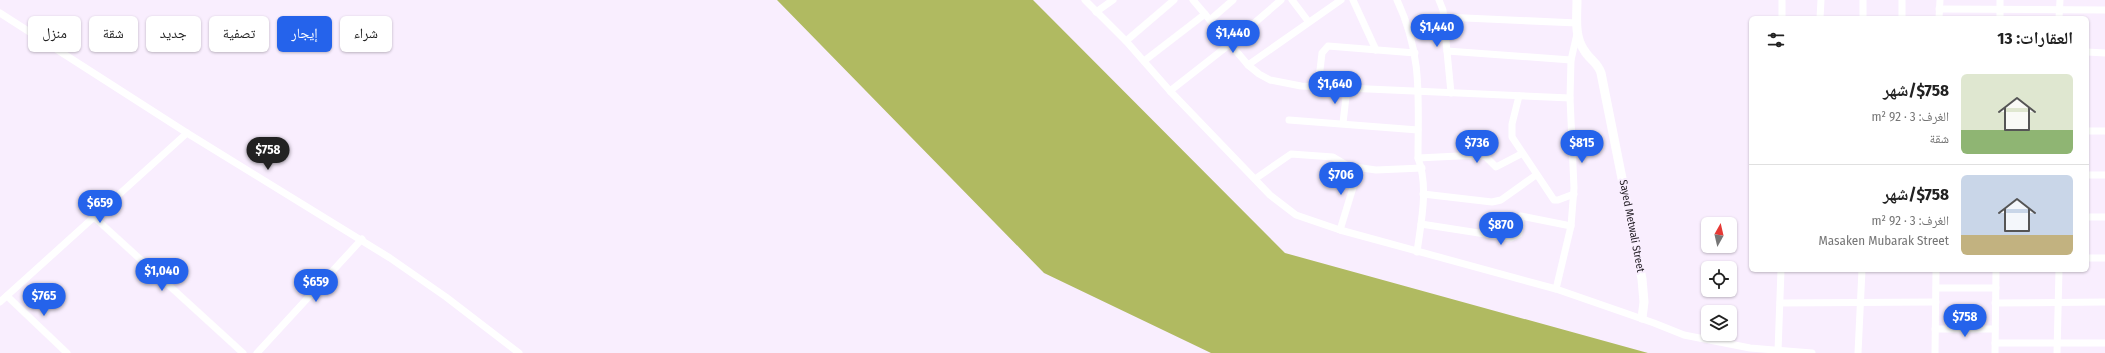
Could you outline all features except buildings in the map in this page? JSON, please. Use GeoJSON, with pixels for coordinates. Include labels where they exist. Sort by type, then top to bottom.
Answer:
{"type":"FeatureCollection","features":[{"type":"Feature","properties":{"kind":"street"},"geometry":{"type":"LineString","coordinates":[[1085,0],[1126,41],[1170,91],[1255,179],[1289,211],[1305,219],[1417,252],[1556,289],[1642,318],[1695,338],[1750,348],[1812,353]]}},
{"type":"Feature","properties":{"kind":"street"},"geometry":{"type":"LineString","coordinates":[[1096,12],[1113,0]]}},
{"type":"Feature","properties":{"kind":"street"},"geometry":{"type":"LineString","coordinates":[[1126,41],[1174,0]]}},
{"type":"Feature","properties":{"kind":"street"},"geometry":{"type":"LineString","coordinates":[[1193,0],[1248,65],[1270,80],[1301,86],[1570,98]]}},
{"type":"Feature","properties":{"kind":"street"},"geometry":{"type":"LineString","coordinates":[[1210,20],[1233,0]]}},
{"type":"Feature","properties":{"kind":"street"},"geometry":{"type":"LineString","coordinates":[[1170,91],[1230,44],[1281,0]]}},
{"type":"Feature","properties":{"kind":"street"},"geometry":{"type":"LineString","coordinates":[[1292,0],[1308,21]]}},
{"type":"Feature","properties":{"kind":"street"},"geometry":{"type":"LineString","coordinates":[[1248,65],[1308,21],[1341,0]]}},
{"type":"Feature","properties":{"kind":"street"},"geometry":{"type":"LineString","coordinates":[[1353,0],[1376,50]]}},
{"type":"Feature","properties":{"kind":"street"},"geometry":{"type":"LineString","coordinates":[[1397,0],[1409,27],[1415,53],[1418,91],[1418,158],[1422,168],[1423,194],[1417,252]]}},
{"type":"Feature","properties":{"kind":"street"},"geometry":{"type":"LineString","coordinates":[[1439,0],[1443,17],[1451,93]]}},
{"type":"Feature","properties":{"kind":"street","name":"Sayed Metwali Street"},"geometry":{"type":"LineString","coordinates":[[1577,0],[1577,34],[1584,51],[1597,65],[1601,73],[1643,287],[1642,318]]}},
{"type":"Feature","properties":{"kind":"street"},"geometry":{"type":"LineString","coordinates":[[1782,0],[1782,16]]}},
{"type":"Feature","properties":{"kind":"street"},"geometry":{"type":"LineString","coordinates":[[1820,16],[1821,0]]}},
{"type":"Feature","properties":{"kind":"street"},"geometry":{"type":"LineString","coordinates":[[1863,0],[1863,16]]}},
{"type":"Feature","properties":{"kind":"street"},"geometry":{"type":"LineString","coordinates":[[1902,0],[1902,16]]}},
{"type":"Feature","properties":{"kind":"street"},"geometry":{"type":"LineString","coordinates":[[1939,16],[1940,0]]}},
{"type":"Feature","properties":{"kind":"street"},"geometry":{"type":"LineString","coordinates":[[2000,0],[2000,16]]}},
{"type":"Feature","properties":{"kind":"street"},"geometry":{"type":"LineString","coordinates":[[2059,16],[2060,0]]}},
{"type":"Feature","properties":{"kind":"street"},"geometry":{"type":"LineString","coordinates":[[1939,8],[2105,10]]}},
{"type":"Feature","properties":{"kind":"street"},"geometry":{"type":"LineString","coordinates":[[0,13],[187,133],[362,239],[440,293],[519,353]]}},
{"type":"Feature","properties":{"kind":"street"},"geometry":{"type":"LineString","coordinates":[[1144,61],[1205,14]]}},
{"type":"Feature","properties":{"kind":"street"},"geometry":{"type":"LineString","coordinates":[[1443,17],[1577,22]]}},
{"type":"Feature","properties":{"kind":"street"},"geometry":{"type":"LineString","coordinates":[[1556,289],[1572,226],[1574,194],[1570,98],[1571,60],[1577,34]]}},
{"type":"Feature","properties":{"kind":"street"},"geometry":{"type":"LineString","coordinates":[[1318,87],[1322,53],[1325,48],[1332,46],[1415,53]]}},
{"type":"Feature","properties":{"kind":"street"},"geometry":{"type":"LineString","coordinates":[[1447,51],[1571,60]]}},
{"type":"Feature","properties":{"kind":"street"},"geometry":{"type":"LineString","coordinates":[[2089,52],[2105,53]]}},
{"type":"Feature","properties":{"kind":"street"},"geometry":{"type":"LineString","coordinates":[[1343,123],[1347,88]]}},
{"type":"Feature","properties":{"kind":"street"},"geometry":{"type":"LineString","coordinates":[[1519,96],[1511,133],[1514,143],[1554,200],[1574,194]]}},
{"type":"Feature","properties":{"kind":"street"},"geometry":{"type":"LineString","coordinates":[[1288,120],[1343,123],[1418,130]]}},
{"type":"Feature","properties":{"kind":"street"},"geometry":{"type":"LineString","coordinates":[[2089,131],[2105,131]]}},
{"type":"Feature","properties":{"kind":"street"},"geometry":{"type":"LineString","coordinates":[[0,302],[187,133]]}},
{"type":"Feature","properties":{"kind":"street"},"geometry":{"type":"LineString","coordinates":[[1255,179],[1291,154],[1333,157],[1348,166],[1359,168],[1386,170],[1422,168]]}},
{"type":"Feature","properties":{"kind":"street"},"geometry":{"type":"LineString","coordinates":[[1418,158],[1479,154],[1486,157],[1496,167],[1521,154]]}},
{"type":"Feature","properties":{"kind":"street"},"geometry":{"type":"LineString","coordinates":[[1340,230],[1359,168]]}},
{"type":"Feature","properties":{"kind":"street"},"geometry":{"type":"LineString","coordinates":[[1423,194],[1492,202],[1501,200],[1536,175]]}},
{"type":"Feature","properties":{"kind":"street"},"geometry":{"type":"LineString","coordinates":[[2089,175],[2105,175]]}},
{"type":"Feature","properties":{"kind":"street"},"geometry":{"type":"LineString","coordinates":[[1421,224],[1510,238],[1519,234],[1521,216],[1572,226]]}},
{"type":"Feature","properties":{"kind":"street"},"geometry":{"type":"LineString","coordinates":[[2089,216],[2105,217]]}},
{"type":"Feature","properties":{"kind":"street"},"geometry":{"type":"LineString","coordinates":[[94,217],[243,353]]}},
{"type":"Feature","properties":{"kind":"street"},"geometry":{"type":"LineString","coordinates":[[257,353],[362,239]]}},
{"type":"Feature","properties":{"kind":"street"},"geometry":{"type":"LineString","coordinates":[[2089,258],[2105,258]]}},
{"type":"Feature","properties":{"kind":"street"},"geometry":{"type":"LineString","coordinates":[[1778,351],[1781,272]]}},
{"type":"Feature","properties":{"kind":"street"},"geometry":{"type":"LineString","coordinates":[[1858,353],[1862,272]]}},
{"type":"Feature","properties":{"kind":"street"},"geometry":{"type":"LineString","coordinates":[[1935,353],[1936,272]]}},
{"type":"Feature","properties":{"kind":"street"},"geometry":{"type":"LineString","coordinates":[[1995,353],[1996,272]]}},
{"type":"Feature","properties":{"kind":"street"},"geometry":{"type":"LineString","coordinates":[[2057,353],[2059,272]]}},
{"type":"Feature","properties":{"kind":"street"},"geometry":{"type":"LineString","coordinates":[[1936,288],[1996,288]]}},
{"type":"Feature","properties":{"kind":"street"},"geometry":{"type":"LineString","coordinates":[[7,296],[67,353]]}},
{"type":"Feature","properties":{"kind":"street"},"geometry":{"type":"LineString","coordinates":[[1780,303],[1936,302]]}},
{"type":"Feature","properties":{"kind":"street"},"geometry":{"type":"LineString","coordinates":[[1995,303],[2105,302]]}},
{"type":"Feature","properties":{"kind":"street"},"geometry":{"type":"LineString","coordinates":[[1935,329],[1995,329]]}},
{"type":"Feature","properties":{"kind":"street"},"geometry":{"type":"LineString","coordinates":[[1995,343],[2105,343]]}},
{"type":"Feature","properties":{"kind":"shaded area"},"geometry":{"type":"Polygon","coordinates":[[[777,0],[1033,0],[1285,253],[1648,353],[1211,353],[1044,273],[777,0]]]}}]}
